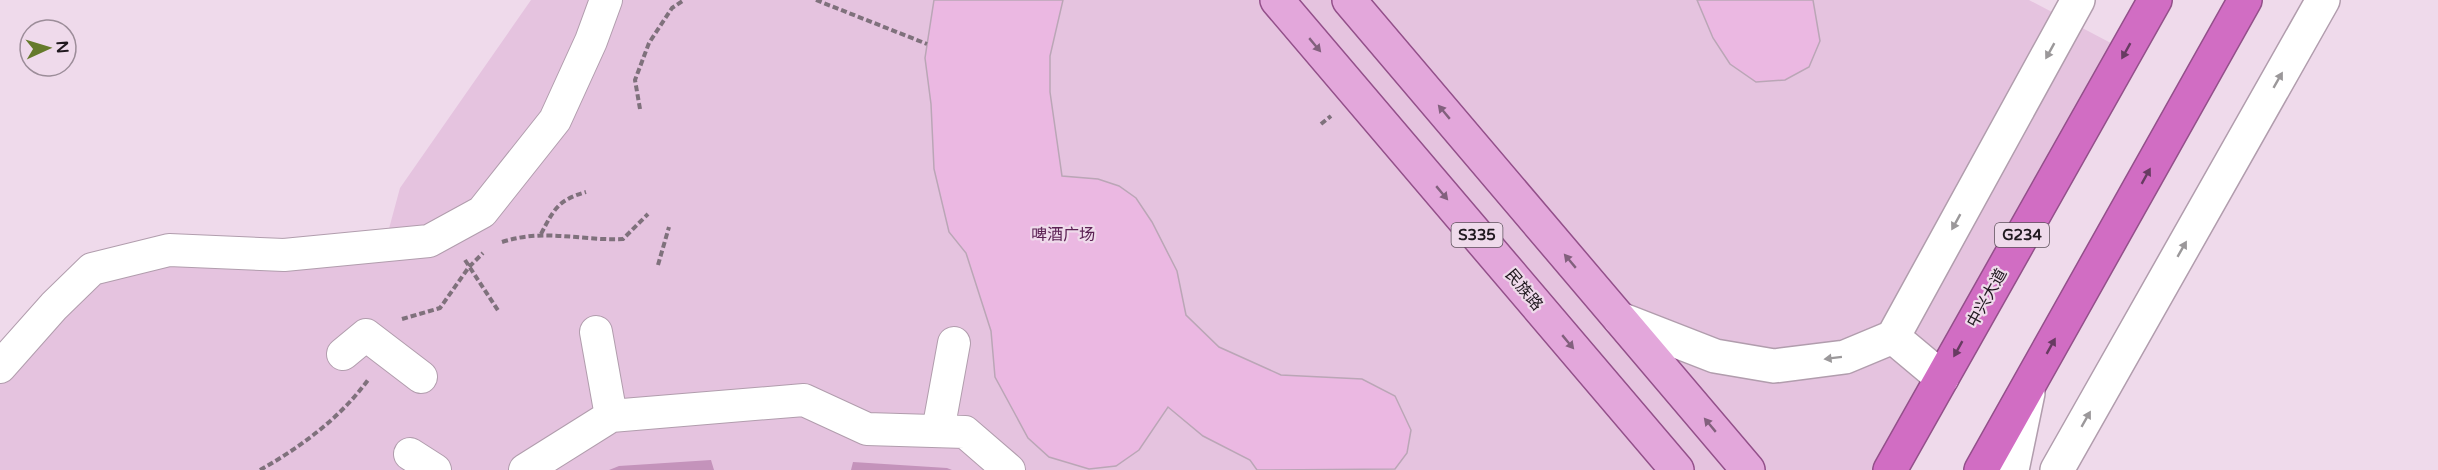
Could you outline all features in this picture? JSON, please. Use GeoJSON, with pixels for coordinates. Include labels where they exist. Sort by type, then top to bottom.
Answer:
{"type":"FeatureCollection","features":[{"type":"Feature","properties":{"kind":"highway","name":"中兴大道"},"geometry":{"type":"LineString","coordinates":[[1890,470],[2155,0]]}},
{"type":"Feature","properties":{"kind":"highway"},"geometry":{"type":"LineString","coordinates":[[1981,470],[2245,0]]}},
{"type":"Feature","properties":{"kind":"main road","name":"民族路"},"geometry":{"type":"LineString","coordinates":[[1277,0],[1677,470]]}},
{"type":"Feature","properties":{"kind":"main road"},"geometry":{"type":"LineString","coordinates":[[1349,0],[1748,470]]}},
{"type":"Feature","properties":{"kind":"street"},"geometry":{"type":"LineString","coordinates":[[0,366],[54,306],[92,269],[169,250],[284,255],[429,241],[482,212],[555,120],[591,41],[606,0]]}},
{"type":"Feature","properties":{"kind":"street"},"geometry":{"type":"LineString","coordinates":[[1620,319],[1715,356],[1774,366],[1845,357],[1893,337],[2078,0]]}},
{"type":"Feature","properties":{"kind":"street"},"geometry":{"type":"LineString","coordinates":[[2057,470],[2323,0]]}},
{"type":"Feature","properties":{"kind":"street"},"geometry":{"type":"LineString","coordinates":[[596,332],[610,416]]}},
{"type":"Feature","properties":{"kind":"street"},"geometry":{"type":"LineString","coordinates":[[343,354],[366,335],[420,377]]}},
{"type":"Feature","properties":{"kind":"street"},"geometry":{"type":"LineString","coordinates":[[1893,337],[1942,378]]}},
{"type":"Feature","properties":{"kind":"street"},"geometry":{"type":"LineString","coordinates":[[938,431],[954,344]]}},
{"type":"Feature","properties":{"kind":"street"},"geometry":{"type":"LineString","coordinates":[[2012,470],[2030,382]]}},
{"type":"Feature","properties":{"kind":"street"},"geometry":{"type":"LineString","coordinates":[[525,470],[610,416],[804,400],[867,429],[965,432],[1009,470]]}},
{"type":"Feature","properties":{"kind":"path"},"geometry":{"type":"LineString","coordinates":[[640,109],[635,80],[649,43],[672,8],[684,0]]}},
{"type":"Feature","properties":{"kind":"path"},"geometry":{"type":"LineString","coordinates":[[816,0],[927,45]]}},
{"type":"Feature","properties":{"kind":"path"},"geometry":{"type":"LineString","coordinates":[[540,234],[555,206],[568,197],[586,192]]}},
{"type":"Feature","properties":{"kind":"path"},"geometry":{"type":"LineString","coordinates":[[500,242],[540,234],[596,240],[622,239],[648,214]]}},
{"type":"Feature","properties":{"kind":"path"},"geometry":{"type":"LineString","coordinates":[[658,265],[669,227]]}},
{"type":"Feature","properties":{"kind":"path"},"geometry":{"type":"LineString","coordinates":[[450,230],[469,267],[499,312]]}},
{"type":"Feature","properties":{"kind":"path"},"geometry":{"type":"LineString","coordinates":[[393,321],[440,308],[469,267],[489,246]]}},
{"type":"Feature","properties":{"kind":"path"},"geometry":{"type":"LineString","coordinates":[[260,470],[306,441],[353,400],[388,353]]}},
{"type":"Feature","properties":{"kind":"green space","name":"啤酒广场"},"geometry":{"type":"Polygon","coordinates":[[[531,0],[2029,0],[2126,51],[1890,470],[0,470],[0,366],[92,269],[387,236],[400,188],[531,0]]]}},
{"type":"Feature","properties":{"kind":"shaded area"},"geometry":{"type":"Polygon","coordinates":[[[711,460],[714,470],[609,470],[619,466],[711,460]]]}},
{"type":"Feature","properties":{"kind":"shaded area"},"geometry":{"type":"Polygon","coordinates":[[[853,462],[947,468],[952,470],[851,470],[853,462]]]}},
{"type":"Feature","properties":{"kind":"building"},"geometry":{"type":"Polygon","coordinates":[[[934,0],[1063,0],[1050,56],[1050,92],[1062,176],[1098,179],[1119,186],[1136,198],[1152,222],[1177,271],[1186,315],[1219,347],[1281,375],[1362,379],[1395,396],[1411,430],[1407,453],[1395,469],[1257,470],[1250,460],[1203,436],[1168,407],[1139,450],[1116,466],[1089,469],[1049,457],[1028,438],[995,377],[991,331],[966,253],[949,232],[934,169],[931,104],[925,58],[934,0]]]}},
{"type":"Feature","properties":{"kind":"building"},"geometry":{"type":"Polygon","coordinates":[[[1697,0],[1813,0],[1820,41],[1809,67],[1785,80],[1756,82],[1730,64],[1713,38],[1697,0]]]}}]}
